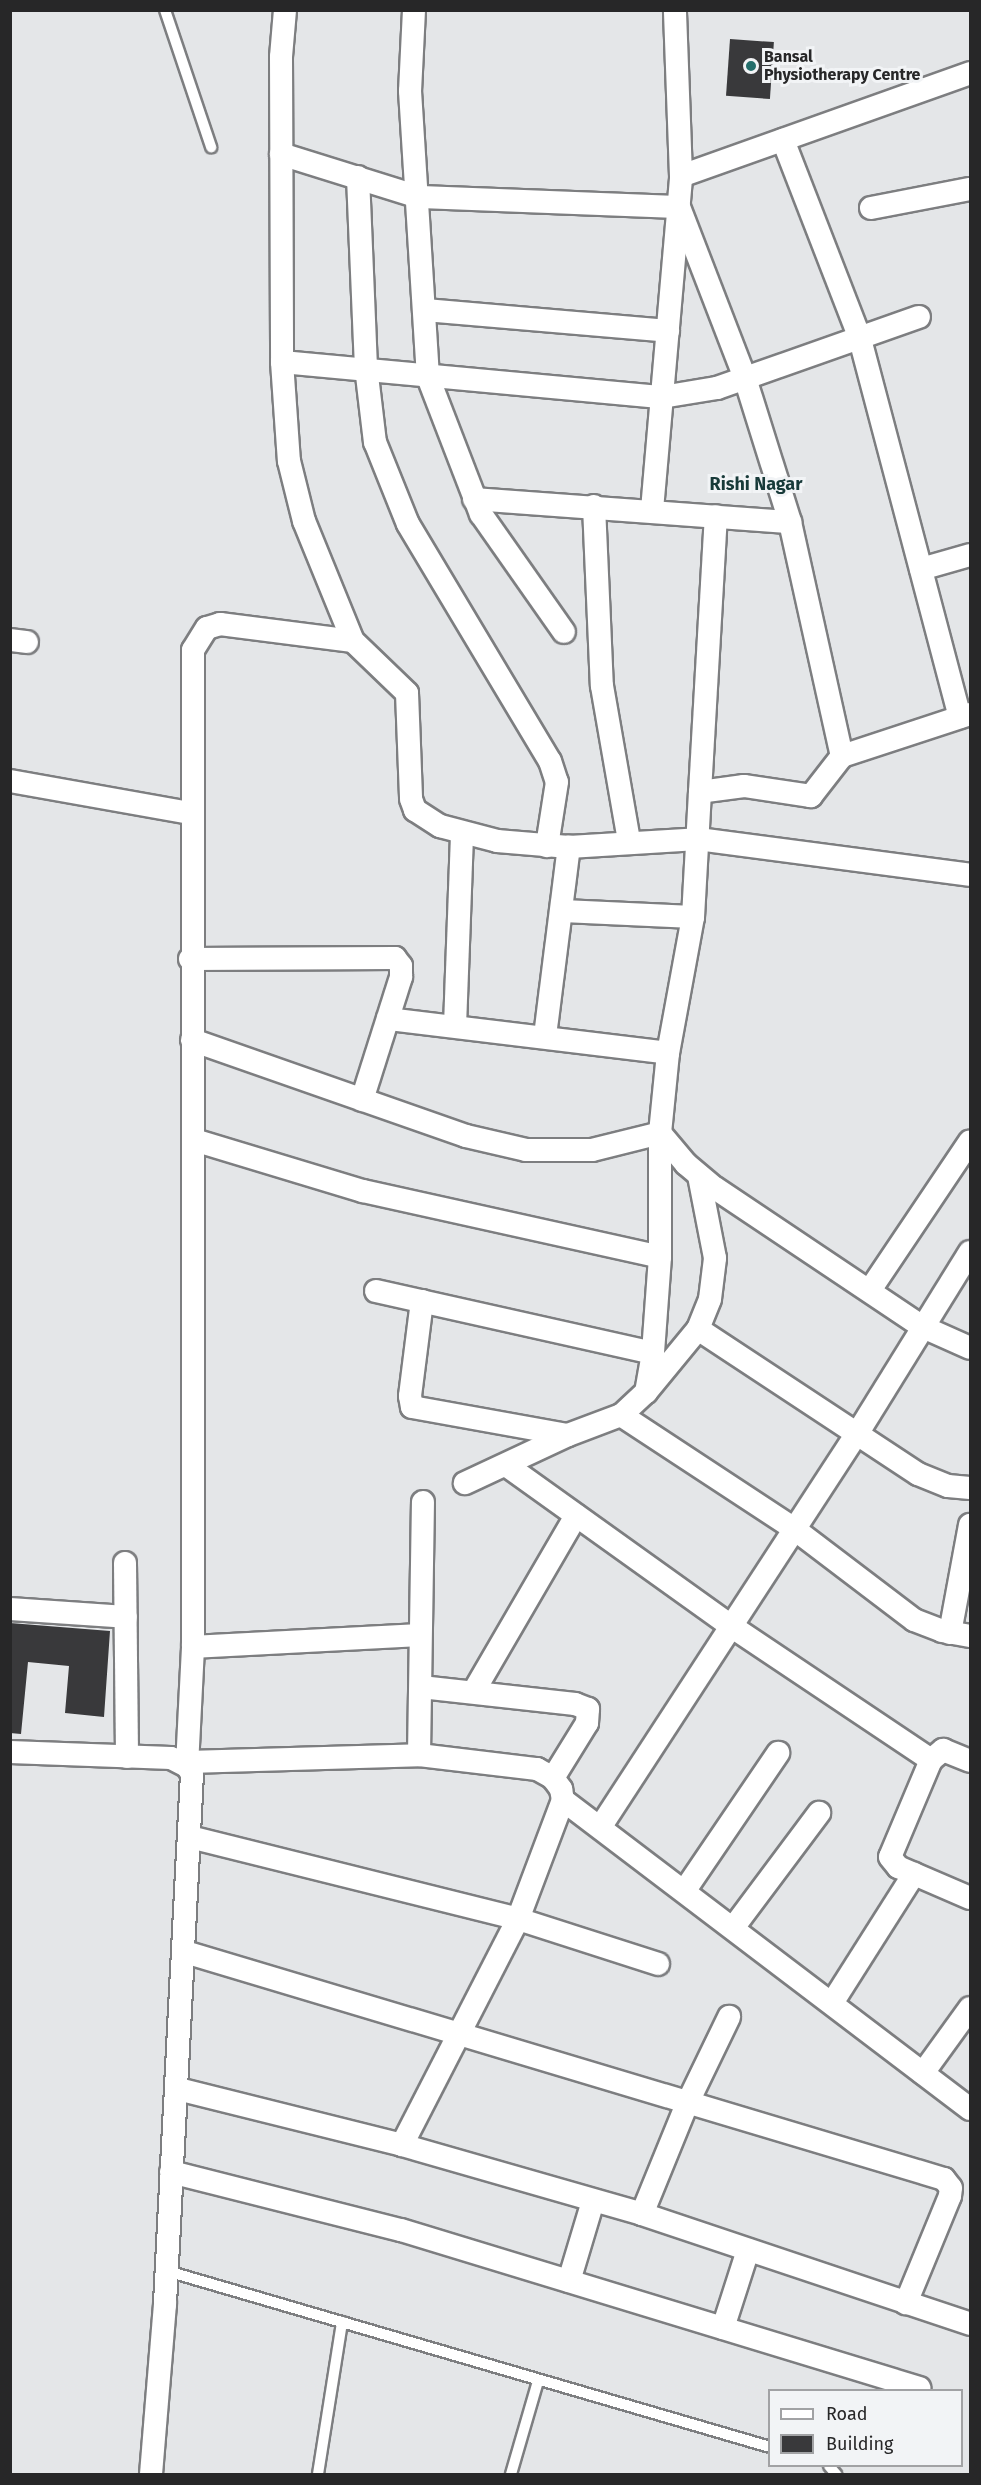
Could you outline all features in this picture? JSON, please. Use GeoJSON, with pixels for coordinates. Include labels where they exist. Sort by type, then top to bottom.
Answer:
{"type":"FeatureCollection","features":[{"type":"Feature","properties":{"kind":"street"},"geometry":{"type":"LineString","coordinates":[[285,10],[281,154],[282,362],[294,486],[353,641],[407,693],[411,799],[415,810],[424,818],[462,834],[558,846],[698,839],[970,875]]}},
{"type":"Feature","properties":{"kind":"street"},"geometry":{"type":"LineString","coordinates":[[414,10],[410,57],[428,377],[474,499],[495,537],[564,632]]}},
{"type":"Feature","properties":{"kind":"street"},"geometry":{"type":"LineString","coordinates":[[652,510],[681,176],[675,10]]}},
{"type":"Feature","properties":{"kind":"street"},"geometry":{"type":"LineString","coordinates":[[681,176],[970,73]]}},
{"type":"Feature","properties":{"kind":"street"},"geometry":{"type":"LineString","coordinates":[[700,792],[744,786],[807,797],[842,756],[965,716],[921,569],[860,339],[783,140]]}},
{"type":"Feature","properties":{"kind":"street"},"geometry":{"type":"LineString","coordinates":[[281,154],[419,197],[679,207]]}},
{"type":"Feature","properties":{"kind":"street"},"geometry":{"type":"LineString","coordinates":[[358,177],[366,368],[375,442],[394,497],[550,761],[556,782],[563,911],[544,1036]]}},
{"type":"Feature","properties":{"kind":"street"},"geometry":{"type":"LineString","coordinates":[[871,208],[970,189]]}},
{"type":"Feature","properties":{"kind":"street"},"geometry":{"type":"LineString","coordinates":[[679,207],[746,378],[790,522],[842,756]]}},
{"type":"Feature","properties":{"kind":"street"},"geometry":{"type":"LineString","coordinates":[[424,310],[668,331]]}},
{"type":"Feature","properties":{"kind":"street"},"geometry":{"type":"LineString","coordinates":[[282,362],[662,397],[688,395],[746,378],[919,317]]}},
{"type":"Feature","properties":{"kind":"street"},"geometry":{"type":"LineString","coordinates":[[474,499],[652,510],[790,522]]}},
{"type":"Feature","properties":{"kind":"street"},"geometry":{"type":"LineString","coordinates":[[594,506],[603,686],[629,841]]}},
{"type":"Feature","properties":{"kind":"street"},"geometry":{"type":"LineString","coordinates":[[646,1392],[653,1353],[660,1257],[660,1133],[668,1053],[693,917],[716,516]]}},
{"type":"Feature","properties":{"kind":"street"},"geometry":{"type":"LineString","coordinates":[[921,569],[970,555]]}},
{"type":"Feature","properties":{"kind":"street"},"geometry":{"type":"LineString","coordinates":[[151,2475],[178,2089],[192,1781],[188,1764],[193,1647],[194,1140],[190,813],[193,650],[197,637],[207,628],[220,624],[353,641]]}},
{"type":"Feature","properties":{"kind":"street"},"geometry":{"type":"LineString","coordinates":[[10,781],[190,813]]}},
{"type":"Feature","properties":{"kind":"street"},"geometry":{"type":"LineString","coordinates":[[455,1026],[462,834]]}},
{"type":"Feature","properties":{"kind":"street"},"geometry":{"type":"LineString","coordinates":[[563,911],[693,917]]}},
{"type":"Feature","properties":{"kind":"street"},"geometry":{"type":"LineString","coordinates":[[190,959],[395,958],[401,966],[401,977],[362,1100]]}},
{"type":"Feature","properties":{"kind":"street"},"geometry":{"type":"LineString","coordinates":[[388,1019],[544,1036],[668,1053]]}},
{"type":"Feature","properties":{"kind":"street"},"geometry":{"type":"LineString","coordinates":[[192,1040],[466,1136],[526,1150],[592,1150],[660,1133]]}},
{"type":"Feature","properties":{"kind":"street"},"geometry":{"type":"LineString","coordinates":[[660,1133],[699,1176],[923,1327],[970,1348]]}},
{"type":"Feature","properties":{"kind":"street"},"geometry":{"type":"LineString","coordinates":[[194,1140],[363,1191],[660,1257]]}},
{"type":"Feature","properties":{"kind":"street"},"geometry":{"type":"LineString","coordinates":[[870,1290],[970,1141]]}},
{"type":"Feature","properties":{"kind":"street"},"geometry":{"type":"LineString","coordinates":[[465,1483],[568,1435],[621,1415],[646,1392],[698,1329],[710,1299],[716,1258],[699,1176]]}},
{"type":"Feature","properties":{"kind":"street"},"geometry":{"type":"LineString","coordinates":[[601,1826],[793,1528],[857,1434],[970,1252]]}},
{"type":"Feature","properties":{"kind":"street"},"geometry":{"type":"LineString","coordinates":[[376,1291],[653,1353]]}},
{"type":"Feature","properties":{"kind":"street"},"geometry":{"type":"LineString","coordinates":[[422,1301],[412,1407],[568,1435]]}},
{"type":"Feature","properties":{"kind":"street"},"geometry":{"type":"LineString","coordinates":[[698,1329],[932,1481],[970,1488]]}},
{"type":"Feature","properties":{"kind":"street"},"geometry":{"type":"LineString","coordinates":[[621,1415],[793,1528],[914,1620],[960,1635],[970,1525]]}},
{"type":"Feature","properties":{"kind":"street"},"geometry":{"type":"LineString","coordinates":[[506,1465],[731,1626],[931,1760]]}},
{"type":"Feature","properties":{"kind":"street"},"geometry":{"type":"LineString","coordinates":[[419,1755],[421,1687],[419,1635],[423,1502]]}},
{"type":"Feature","properties":{"kind":"street"},"geometry":{"type":"LineString","coordinates":[[474,1691],[576,1516]]}},
{"type":"Feature","properties":{"kind":"street"},"geometry":{"type":"LineString","coordinates":[[125,1563],[127,1757]]}},
{"type":"Feature","properties":{"kind":"street"},"geometry":{"type":"LineString","coordinates":[[10,1609],[126,1617]]}},
{"type":"Feature","properties":{"kind":"street"},"geometry":{"type":"LineString","coordinates":[[193,1647],[419,1635]]}},
{"type":"Feature","properties":{"kind":"street"},"geometry":{"type":"LineString","coordinates":[[421,1687],[474,1691],[575,1704],[588,1709],[587,1723],[554,1778]]}},
{"type":"Feature","properties":{"kind":"street"},"geometry":{"type":"LineString","coordinates":[[970,1761],[943,1750],[931,1760],[891,1850],[893,1863],[970,1898]]}},
{"type":"Feature","properties":{"kind":"street"},"geometry":{"type":"LineString","coordinates":[[10,1752],[171,1758],[188,1764],[419,1755],[537,1769],[554,1778],[563,1800],[601,1826],[970,2109]]}},
{"type":"Feature","properties":{"kind":"street"},"geometry":{"type":"LineString","coordinates":[[685,1890],[778,1753]]}},
{"type":"Feature","properties":{"kind":"street"},"geometry":{"type":"LineString","coordinates":[[402,2145],[460,2036],[518,1919],[563,1800]]}},
{"type":"Feature","properties":{"kind":"street"},"geometry":{"type":"LineString","coordinates":[[733,1928],[819,1813]]}},
{"type":"Feature","properties":{"kind":"street"},"geometry":{"type":"LineString","coordinates":[[190,1837],[518,1919],[658,1964]]}},
{"type":"Feature","properties":{"kind":"street"},"geometry":{"type":"LineString","coordinates":[[832,2003],[914,1874]]}},
{"type":"Feature","properties":{"kind":"street"},"geometry":{"type":"LineString","coordinates":[[185,1952],[944,2179],[951,2188],[950,2196],[906,2303]]}},
{"type":"Feature","properties":{"kind":"street"},"geometry":{"type":"LineString","coordinates":[[923,2073],[970,2008]]}},
{"type":"Feature","properties":{"kind":"street"},"geometry":{"type":"LineString","coordinates":[[642,2214],[687,2104],[729,2017]]}},
{"type":"Feature","properties":{"kind":"street"},"geometry":{"type":"LineString","coordinates":[[178,2089],[402,2145],[642,2214],[970,2324]]}},
{"type":"Feature","properties":{"kind":"street"},"geometry":{"type":"LineString","coordinates":[[171,2172],[401,2230],[919,2388]]}},
{"type":"Feature","properties":{"kind":"street"},"geometry":{"type":"LineString","coordinates":[[568,2281],[593,2201]]}},
{"type":"Feature","properties":{"kind":"street"},"geometry":{"type":"LineString","coordinates":[[723,2328],[748,2250]]}},
{"type":"Feature","properties":{"kind":"lane"},"geometry":{"type":"LineString","coordinates":[[165,10],[211,147]]}},
{"type":"Feature","properties":{"kind":"lane"},"geometry":{"type":"LineString","coordinates":[[167,2271],[768,2446]]}},
{"type":"Feature","properties":{"kind":"lane"},"geometry":{"type":"LineString","coordinates":[[318,2475],[342,2322]]}},
{"type":"Feature","properties":{"kind":"lane"},"geometry":{"type":"LineString","coordinates":[[511,2475],[538,2381]]}},
{"type":"Feature","properties":{"kind":"building"},"geometry":{"type":"Polygon","coordinates":[[[730,39],[774,42],[770,99],[726,96],[730,39]]]}},
{"type":"Feature","properties":{"kind":"building"},"geometry":{"type":"Polygon","coordinates":[[[10,1623],[110,1631],[104,1717],[65,1713],[69,1666],[28,1662],[21,1734],[10,1733],[10,1623]]]}},
{"type":"Feature","properties":{"kind":"place","name":"Bansal Physiotherapy Centre"},"geometry":{"type":"Point","coordinates":[751,66]}},
{"type":"Feature","properties":{"kind":"district","name":"Rishi Nagar"},"geometry":{"type":"Point","coordinates":[756,484]}}]}
